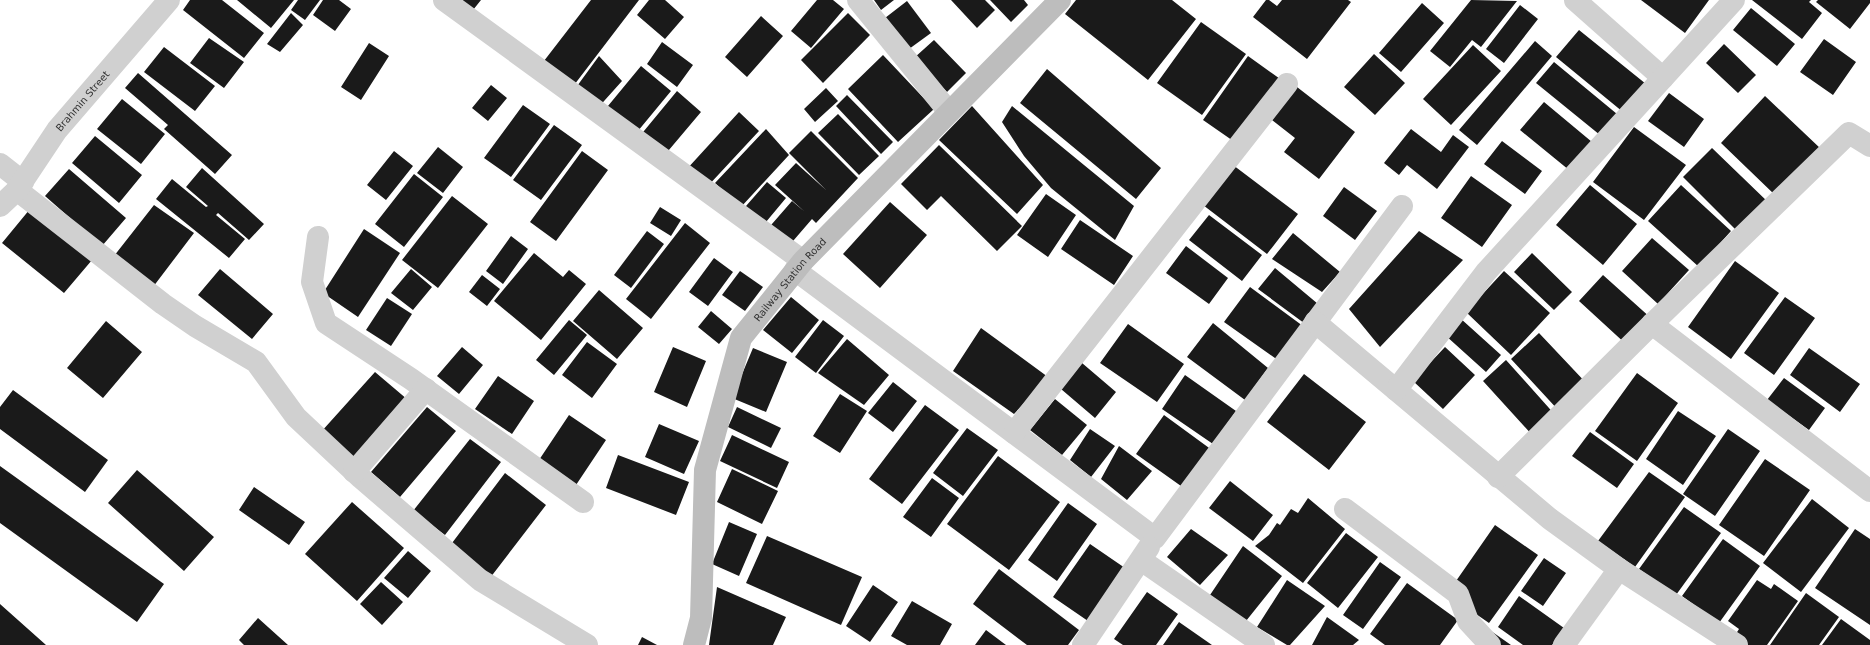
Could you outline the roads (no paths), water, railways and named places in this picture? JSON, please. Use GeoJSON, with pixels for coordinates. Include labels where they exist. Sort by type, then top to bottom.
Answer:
{"type":"FeatureCollection","features":[{"type":"Feature","properties":{"kind":"street","name":"Brahmin Street"},"geometry":{"type":"LineString","coordinates":[[0,206],[20,186],[57,130],[169,0]]}},
{"type":"Feature","properties":{"kind":"street"},"geometry":{"type":"LineString","coordinates":[[444,0],[799,266],[1014,434],[1156,538]]}},
{"type":"Feature","properties":{"kind":"street"},"geometry":{"type":"LineString","coordinates":[[858,0],[949,112]]}},
{"type":"Feature","properties":{"kind":"street","name":"Railway Station Road"},"geometry":{"type":"LineString","coordinates":[[694,645],[701,618],[705,470],[741,338],[799,266],[1060,0]]}},
{"type":"Feature","properties":{"kind":"street"},"geometry":{"type":"LineString","coordinates":[[1575,0],[1663,78]]}},
{"type":"Feature","properties":{"kind":"street"},"geometry":{"type":"LineString","coordinates":[[1396,390],[1486,272],[1734,0]]}},
{"type":"Feature","properties":{"kind":"street"},"geometry":{"type":"LineString","coordinates":[[1014,434],[1287,84]]}},
{"type":"Feature","properties":{"kind":"street"},"geometry":{"type":"LineString","coordinates":[[1498,477],[1652,324],[1849,133],[1870,146]]}},
{"type":"Feature","properties":{"kind":"street"},"geometry":{"type":"LineString","coordinates":[[0,164],[20,186],[163,304],[195,326],[256,362],[296,417],[354,472],[480,580],[587,645]]}},
{"type":"Feature","properties":{"kind":"street"},"geometry":{"type":"LineString","coordinates":[[1083,645],[1156,538],[1402,206]]}},
{"type":"Feature","properties":{"kind":"street"},"geometry":{"type":"LineString","coordinates":[[318,237],[312,282],[326,323],[426,389],[583,502]]}},
{"type":"Feature","properties":{"kind":"street"},"geometry":{"type":"LineString","coordinates":[[1316,322],[1498,477],[1550,519],[1619,568],[1737,645]]}},
{"type":"Feature","properties":{"kind":"street"},"geometry":{"type":"LineString","coordinates":[[1652,324],[1870,491]]}},
{"type":"Feature","properties":{"kind":"street"},"geometry":{"type":"LineString","coordinates":[[354,472],[426,389]]}},
{"type":"Feature","properties":{"kind":"street"},"geometry":{"type":"LineString","coordinates":[[1345,509],[1458,594],[1468,621],[1490,645]]}},
{"type":"Feature","properties":{"kind":"street"},"geometry":{"type":"LineString","coordinates":[[1141,560],[1264,645]]}},
{"type":"Feature","properties":{"kind":"street"},"geometry":{"type":"LineString","coordinates":[[1564,645],[1619,568]]}}]}
